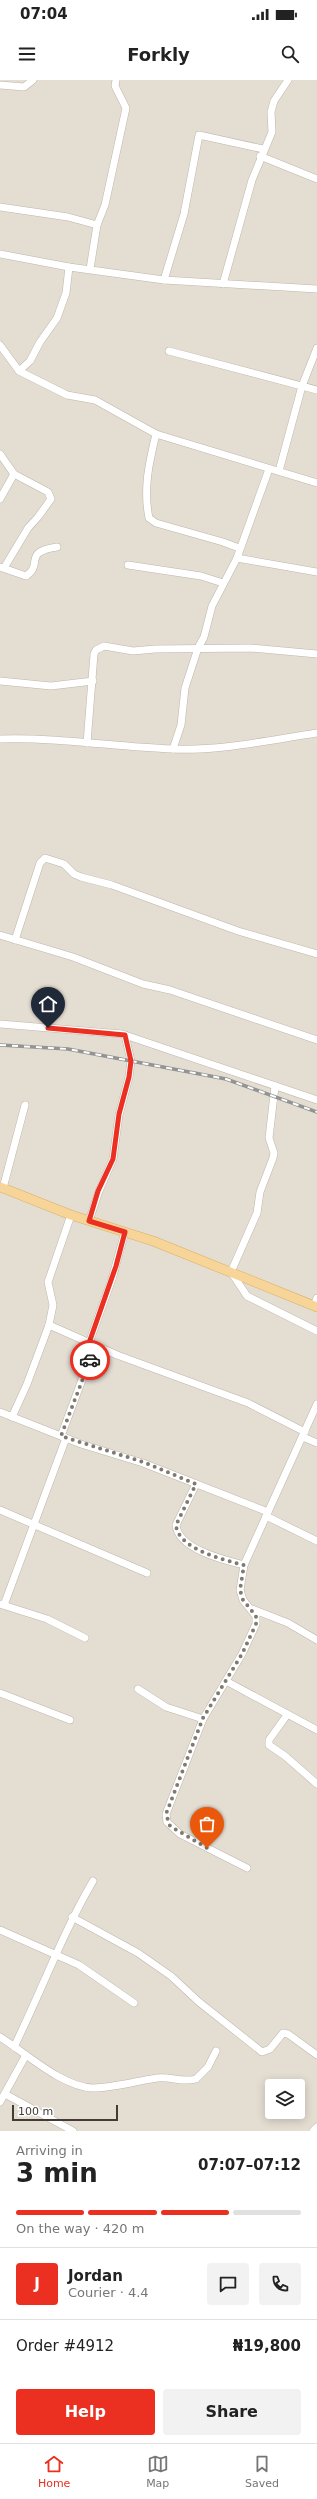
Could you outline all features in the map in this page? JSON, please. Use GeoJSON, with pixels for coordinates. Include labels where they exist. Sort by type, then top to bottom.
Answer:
{"type":"FeatureCollection","features":[{"type":"Feature","properties":{"kind":"main road"},"geometry":{"type":"LineString","coordinates":[[2,1188],[71,1215],[125,1232],[316,1304]]}},
{"type":"Feature","properties":{"kind":"street"},"geometry":{"type":"LineString","coordinates":[[0,85],[24,87],[33,80]]}},
{"type":"Feature","properties":{"kind":"street"},"geometry":{"type":"LineString","coordinates":[[90,269],[97,225],[105,205],[126,108],[115,86],[116,80]]}},
{"type":"Feature","properties":{"kind":"street"},"geometry":{"type":"LineString","coordinates":[[223,284],[261,153],[272,132],[272,112],[274,101],[288,80]]}},
{"type":"Feature","properties":{"kind":"street"},"geometry":{"type":"LineString","coordinates":[[164,280],[184,214],[199,135],[261,153],[317,179]]}},
{"type":"Feature","properties":{"kind":"street"},"geometry":{"type":"LineString","coordinates":[[0,207],[68,217],[97,225]]}},
{"type":"Feature","properties":{"kind":"street"},"geometry":{"type":"LineString","coordinates":[[0,254],[69,267],[164,280],[317,288]]}},
{"type":"Feature","properties":{"kind":"street"},"geometry":{"type":"LineString","coordinates":[[19,371],[30,361],[40,342],[57,318],[66,293],[69,267]]}},
{"type":"Feature","properties":{"kind":"street"},"geometry":{"type":"LineString","coordinates":[[2,348],[19,371],[67,395],[95,400],[156,434],[317,483]]}},
{"type":"Feature","properties":{"kind":"street"},"geometry":{"type":"LineString","coordinates":[[0,360],[2,348]]}},
{"type":"Feature","properties":{"kind":"street"},"geometry":{"type":"LineString","coordinates":[[279,471],[302,386],[317,348]]}},
{"type":"Feature","properties":{"kind":"street"},"geometry":{"type":"LineString","coordinates":[[169,351],[317,390]]}},
{"type":"Feature","properties":{"kind":"street"},"geometry":{"type":"LineString","coordinates":[[156,434],[146,474],[145,493],[149,518],[156,523],[239,548]]}},
{"type":"Feature","properties":{"kind":"street"},"geometry":{"type":"LineString","coordinates":[[0,454],[14,474],[48,492],[51,499],[38,518],[28,528],[2,568],[26,576],[32,570],[34,557],[37,552],[58,547]]}},
{"type":"Feature","properties":{"kind":"street"},"geometry":{"type":"LineString","coordinates":[[173,749],[181,725],[185,688],[198,648],[204,637],[212,606],[237,558],[239,548],[269,469]]}},
{"type":"Feature","properties":{"kind":"street"},"geometry":{"type":"LineString","coordinates":[[0,499],[14,474]]}},
{"type":"Feature","properties":{"kind":"street"},"geometry":{"type":"LineString","coordinates":[[237,558],[317,572]]}},
{"type":"Feature","properties":{"kind":"street"},"geometry":{"type":"LineString","coordinates":[[128,565],[201,576],[223,583]]}},
{"type":"Feature","properties":{"kind":"street"},"geometry":{"type":"LineString","coordinates":[[87,742],[94,654],[99,648],[104,646],[133,651],[198,648],[250,648],[317,654]]}},
{"type":"Feature","properties":{"kind":"street"},"geometry":{"type":"LineString","coordinates":[[0,681],[47,686],[93,681]]}},
{"type":"Feature","properties":{"kind":"street"},"geometry":{"type":"LineString","coordinates":[[0,738],[87,742],[173,749],[208,748],[317,733]]}},
{"type":"Feature","properties":{"kind":"street"},"geometry":{"type":"LineString","coordinates":[[14,940],[40,863],[45,858],[64,864],[74,874],[81,877],[112,885],[238,931],[317,954]]}},
{"type":"Feature","properties":{"kind":"street"},"geometry":{"type":"LineString","coordinates":[[0,935],[73,957],[143,984],[170,990],[317,1040]]}},
{"type":"Feature","properties":{"kind":"street"},"geometry":{"type":"LineString","coordinates":[[0,1024],[83,1030],[125,1035],[317,1100]]}},
{"type":"Feature","properties":{"kind":"street"},"geometry":{"type":"LineString","coordinates":[[89,1221],[98,1191],[113,1159],[119,1114],[130,1072],[131,1061],[125,1035]]}},
{"type":"Feature","properties":{"kind":"street"},"geometry":{"type":"LineString","coordinates":[[275,1086],[269,1138],[274,1153],[273,1158],[260,1192],[257,1213],[231,1272],[247,1296],[317,1331]]}},
{"type":"Feature","properties":{"kind":"street"},"geometry":{"type":"LineString","coordinates":[[2,1188],[25,1105]]}},
{"type":"Feature","properties":{"kind":"street"},"geometry":{"type":"LineString","coordinates":[[12,1417],[27,1384],[49,1325],[54,1305],[48,1282],[71,1215]]}},
{"type":"Feature","properties":{"kind":"street"},"geometry":{"type":"LineString","coordinates":[[85,1638],[47,1619],[2,1605],[35,1524],[92,1344],[125,1232]]}},
{"type":"Feature","properties":{"kind":"street"},"geometry":{"type":"LineString","coordinates":[[49,1325],[92,1344],[248,1403],[304,1434],[317,1443]]}},
{"type":"Feature","properties":{"kind":"street"},"geometry":{"type":"LineString","coordinates":[[247,1868],[180,1834],[167,1822],[166,1814],[203,1718],[226,1681],[256,1624],[256,1616],[240,1590],[244,1565],[317,1404]]}},
{"type":"Feature","properties":{"kind":"street"},"geometry":{"type":"LineString","coordinates":[[0,1412],[63,1437],[143,1462],[267,1514],[317,1541]]}},
{"type":"Feature","properties":{"kind":"street"},"geometry":{"type":"LineString","coordinates":[[196,1484],[176,1525],[180,1538],[185,1543],[218,1558],[244,1565]]}},
{"type":"Feature","properties":{"kind":"street"},"geometry":{"type":"LineString","coordinates":[[0,1510],[147,1573]]}},
{"type":"Feature","properties":{"kind":"street"},"geometry":{"type":"LineString","coordinates":[[250,1608],[288,1624],[317,1640]]}},
{"type":"Feature","properties":{"kind":"street"},"geometry":{"type":"LineString","coordinates":[[226,1681],[317,1730]]}},
{"type":"Feature","properties":{"kind":"street"},"geometry":{"type":"LineString","coordinates":[[138,1689],[166,1707],[203,1718]]}},
{"type":"Feature","properties":{"kind":"street"},"geometry":{"type":"LineString","coordinates":[[0,1693],[70,1720]]}},
{"type":"Feature","properties":{"kind":"street"},"geometry":{"type":"LineString","coordinates":[[287,1715],[269,1740],[270,1746],[285,1756],[317,1784]]}},
{"type":"Feature","properties":{"kind":"street"},"geometry":{"type":"LineString","coordinates":[[14,2046],[58,1954],[72,1916],[93,1881]]}},
{"type":"Feature","properties":{"kind":"street"},"geometry":{"type":"LineString","coordinates":[[72,1916],[138,1953],[171,1976],[199,2002],[262,2052],[270,2049],[283,2033],[288,2034],[317,2055]]}},
{"type":"Feature","properties":{"kind":"street"},"geometry":{"type":"LineString","coordinates":[[0,1930],[58,1954],[100,1978],[112,1990],[134,2003]]}},
{"type":"Feature","properties":{"kind":"street"},"geometry":{"type":"LineString","coordinates":[[0,2037],[64,2078],[79,2085],[94,2088],[159,2078],[173,2081],[196,2079],[208,2067],[216,2051]]}},
{"type":"Feature","properties":{"kind":"street"},"geometry":{"type":"LineString","coordinates":[[0,2102],[26,2055]]}},
{"type":"Feature","properties":{"kind":"street"},"geometry":{"type":"LineString","coordinates":[[5,2094],[74,2131]]}},
{"type":"Feature","properties":{"kind":"street"},"geometry":{"type":"LineString","coordinates":[[313,2131],[317,2127]]}},
{"type":"Feature","properties":{"kind":"shaded area"},"geometry":{"type":"Polygon","coordinates":[[[0,80],[317,80],[317,2131],[0,2131],[0,80]]]}},
{"type":"Feature","properties":{"kind":"railway"},"geometry":{"type":"LineString","coordinates":[[0,1045],[68,1049],[226,1079],[317,1112]]}},
{"type":"Feature","properties":{"kind":"way so far"},"geometry":{"type":"LineString","coordinates":[[90,1360],[61,1436],[82,1444],[143,1462],[196,1484],[176,1525],[177,1533],[185,1543],[218,1558],[244,1565],[240,1590],[243,1600],[256,1616],[256,1624],[242,1654],[203,1718],[166,1814],[167,1822],[170,1826],[180,1834],[207,1848]]}},
{"type":"Feature","properties":{"kind":"route"},"geometry":{"type":"LineString","coordinates":[[48,1028],[125,1035],[131,1061],[129,1077],[119,1114],[113,1159],[98,1191],[89,1221],[125,1232],[116,1266],[89,1343],[95,1346],[90,1360]]}}]}
